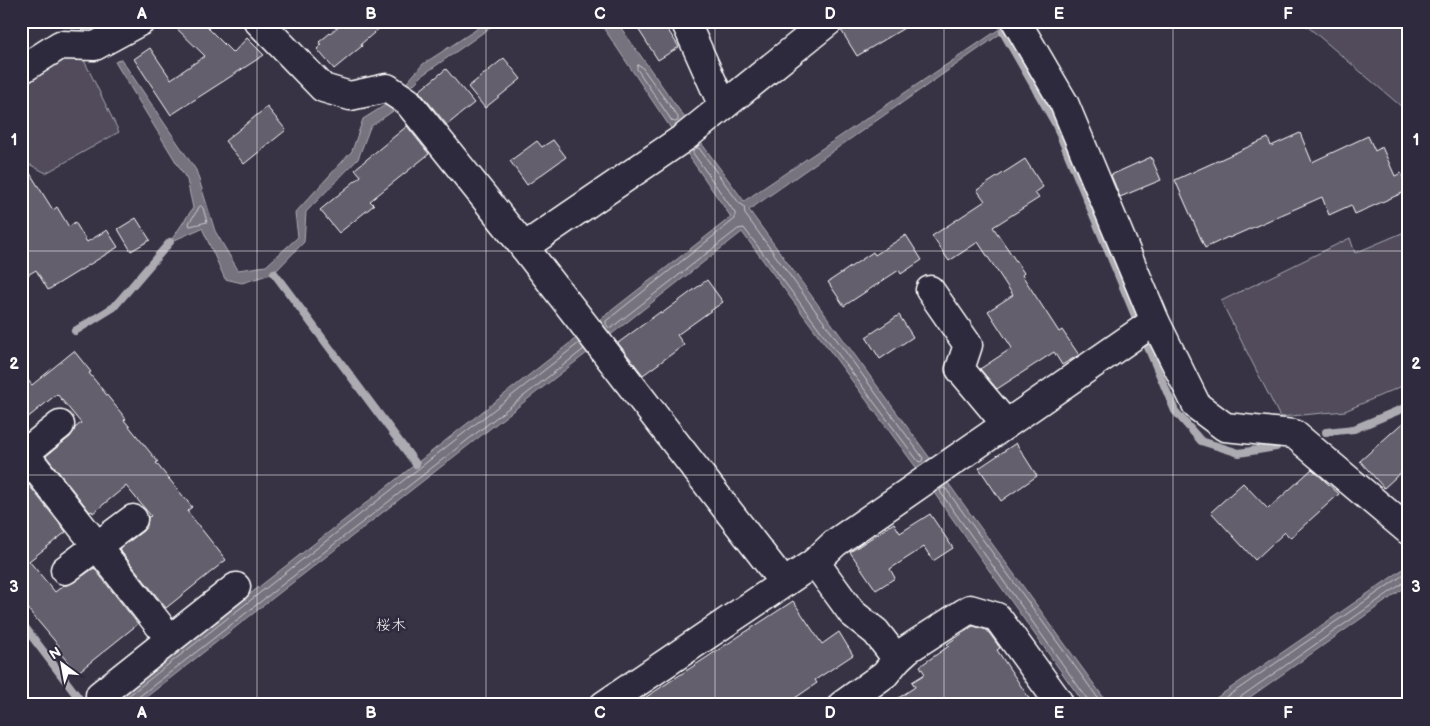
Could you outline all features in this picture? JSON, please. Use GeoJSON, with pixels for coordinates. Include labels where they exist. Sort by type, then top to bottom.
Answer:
{"type":"FeatureCollection","features":[{"type":"Feature","properties":{"kind":"street"},"geometry":{"type":"LineString","coordinates":[[21,70],[60,45],[95,46],[141,21]]}},
{"type":"Feature","properties":{"kind":"street"},"geometry":{"type":"LineString","coordinates":[[258,21],[323,88],[350,96],[387,88],[408,102],[524,247],[784,583]]}},
{"type":"Feature","properties":{"kind":"street"},"geometry":{"type":"LineString","coordinates":[[686,21],[723,106]]}},
{"type":"Feature","properties":{"kind":"street"},"geometry":{"type":"LineString","coordinates":[[524,247],[685,137],[829,21]]}},
{"type":"Feature","properties":{"kind":"street"},"geometry":{"type":"LineString","coordinates":[[1016,21],[1064,102],[1155,321],[1197,406],[1224,427],[1294,434],[1409,531]]}},
{"type":"Feature","properties":{"kind":"street"},"geometry":{"type":"LineString","coordinates":[[930,290],[968,345],[960,369],[1006,424]]}},
{"type":"Feature","properties":{"kind":"street"},"geometry":{"type":"LineString","coordinates":[[619,700],[815,562],[835,543],[1155,321]]}},
{"type":"Feature","properties":{"kind":"street"},"geometry":{"type":"LineString","coordinates":[[60,425],[23,454],[170,639]]}},
{"type":"Feature","properties":{"kind":"street"},"geometry":{"type":"LineString","coordinates":[[65,570],[133,518]]}},
{"type":"Feature","properties":{"kind":"street"},"geometry":{"type":"LineString","coordinates":[[815,562],[852,613],[876,632],[897,658]]}},
{"type":"Feature","properties":{"kind":"street"},"geometry":{"type":"LineString","coordinates":[[106,705],[100,695],[236,586]]}},
{"type":"Feature","properties":{"kind":"street"},"geometry":{"type":"LineString","coordinates":[[842,705],[885,674],[897,658],[908,649],[970,609],[997,617],[1058,701],[1058,705]]}},
{"type":"Feature","properties":{"kind":"shaded area"},"geometry":{"type":"Polygon","coordinates":[[[1301,21],[1409,21],[1409,113],[1301,21]]]}},
{"type":"Feature","properties":{"kind":"shaded area"},"geometry":{"type":"Polygon","coordinates":[[[65,51],[80,52],[119,132],[46,173],[21,160],[21,82],[65,51]]]}},
{"type":"Feature","properties":{"kind":"shaded area"},"geometry":{"type":"Polygon","coordinates":[[[1409,230],[1409,383],[1345,411],[1280,417],[1221,301],[1350,238],[1355,253],[1409,230]]]}},
{"type":"Feature","properties":{"kind":"water"},"geometry":{"type":"Polygon","coordinates":[[[486,21],[499,21],[424,74],[409,89],[403,87],[423,64],[486,21]]]}},
{"type":"Feature","properties":{"kind":"water"},"geometry":{"type":"Polygon","coordinates":[[[599,21],[616,21],[687,121],[672,130],[599,21]]]}},
{"type":"Feature","properties":{"kind":"water"},"geometry":{"type":"Polygon","coordinates":[[[1001,28],[1003,32],[749,210],[932,461],[918,470],[742,232],[608,337],[598,321],[731,217],[684,149],[699,140],[744,201],[1001,28]]]}},
{"type":"Feature","properties":{"kind":"water"},"geometry":{"type":"Polygon","coordinates":[[[121,59],[196,170],[215,231],[238,270],[266,266],[298,237],[295,213],[352,151],[363,119],[387,104],[396,109],[370,127],[358,159],[306,212],[304,242],[274,273],[242,283],[225,279],[202,228],[170,242],[193,208],[187,180],[115,62],[121,59]]]}},
{"type":"Feature","properties":{"kind":"water"},"geometry":{"type":"Polygon","coordinates":[[[580,335],[592,349],[136,705],[118,705],[115,700],[580,335]]]}},
{"type":"Feature","properties":{"kind":"water"},"geometry":{"type":"Polygon","coordinates":[[[946,480],[1109,705],[1085,705],[932,490],[946,480]]]}},
{"type":"Feature","properties":{"kind":"water"},"geometry":{"type":"Polygon","coordinates":[[[1409,565],[1409,588],[1407,586],[1239,705],[1206,705],[1409,565]]]}},
{"type":"Feature","properties":{"kind":"building"},"geometry":{"type":"Polygon","coordinates":[[[169,21],[201,21],[233,53],[247,38],[264,55],[171,115],[134,59],[150,48],[171,79],[205,56],[169,21]]]}},
{"type":"Feature","properties":{"kind":"building"},"geometry":{"type":"Polygon","coordinates":[[[345,21],[388,21],[334,69],[317,49],[321,45],[319,42],[345,21]]]}},
{"type":"Feature","properties":{"kind":"building"},"geometry":{"type":"Polygon","coordinates":[[[633,21],[662,21],[679,47],[658,60],[633,21]]]}},
{"type":"Feature","properties":{"kind":"building"},"geometry":{"type":"Polygon","coordinates":[[[857,21],[916,21],[857,56],[841,30],[857,21]]]}},
{"type":"Feature","properties":{"kind":"building"},"geometry":{"type":"Polygon","coordinates":[[[504,58],[521,79],[485,108],[468,87],[504,58]]]}},
{"type":"Feature","properties":{"kind":"building"},"geometry":{"type":"Polygon","coordinates":[[[446,69],[474,103],[447,125],[419,91],[446,69]]]}},
{"type":"Feature","properties":{"kind":"building"},"geometry":{"type":"Polygon","coordinates":[[[267,107],[286,130],[244,164],[225,141],[267,107]]]}},
{"type":"Feature","properties":{"kind":"building"},"geometry":{"type":"Polygon","coordinates":[[[407,126],[429,154],[370,201],[374,205],[339,233],[320,210],[361,176],[355,169],[407,126]]]}},
{"type":"Feature","properties":{"kind":"building"},"geometry":{"type":"Polygon","coordinates":[[[1300,133],[1312,162],[1368,136],[1375,151],[1382,147],[1395,176],[1401,173],[1409,190],[1355,214],[1351,205],[1329,215],[1322,197],[1205,248],[1175,180],[1268,138],[1271,146],[1300,133]]]}},
{"type":"Feature","properties":{"kind":"building"},"geometry":{"type":"Polygon","coordinates":[[[553,140],[566,157],[527,185],[510,161],[537,141],[542,147],[553,140]]]}},
{"type":"Feature","properties":{"kind":"building"},"geometry":{"type":"Polygon","coordinates":[[[1151,157],[1161,180],[1120,197],[1111,175],[1151,157]]]}},
{"type":"Feature","properties":{"kind":"building"},"geometry":{"type":"Polygon","coordinates":[[[21,159],[53,210],[57,207],[69,227],[75,222],[87,242],[107,230],[118,247],[48,290],[36,270],[21,279],[21,159]]]}},
{"type":"Feature","properties":{"kind":"building"},"geometry":{"type":"Polygon","coordinates":[[[1025,159],[1043,187],[1035,193],[1039,198],[993,227],[1024,273],[1022,275],[1059,332],[1062,330],[1079,355],[1062,365],[1054,352],[997,389],[980,369],[1012,348],[988,311],[1013,295],[978,242],[949,261],[932,236],[985,201],[977,190],[1025,159]]]}},
{"type":"Feature","properties":{"kind":"building"},"geometry":{"type":"Polygon","coordinates":[[[136,218],[150,240],[131,251],[118,229],[136,218]]]}},
{"type":"Feature","properties":{"kind":"building"},"geometry":{"type":"Polygon","coordinates":[[[906,235],[922,260],[901,274],[899,270],[844,306],[828,282],[873,252],[875,255],[906,235]]]}},
{"type":"Feature","properties":{"kind":"building"},"geometry":{"type":"Polygon","coordinates":[[[707,280],[723,302],[677,335],[684,345],[643,375],[618,343],[707,280]]]}},
{"type":"Feature","properties":{"kind":"building"},"geometry":{"type":"Polygon","coordinates":[[[899,315],[913,337],[880,359],[866,337],[899,315]]]}},
{"type":"Feature","properties":{"kind":"building"},"geometry":{"type":"Polygon","coordinates":[[[74,351],[126,419],[124,420],[158,462],[156,463],[192,507],[187,511],[226,560],[166,608],[119,549],[143,531],[147,526],[148,517],[151,516],[126,486],[93,513],[92,511],[90,512],[46,456],[70,437],[75,428],[81,423],[57,394],[21,423],[21,372],[32,385],[74,351]]]}},
{"type":"Feature","properties":{"kind":"building"},"geometry":{"type":"Polygon","coordinates":[[[1409,417],[1409,465],[1384,488],[1360,461],[1409,417]]]}},
{"type":"Feature","properties":{"kind":"building"},"geometry":{"type":"Polygon","coordinates":[[[1016,443],[1037,476],[1001,501],[979,468],[1016,443]]]}},
{"type":"Feature","properties":{"kind":"building"},"geometry":{"type":"Polygon","coordinates":[[[1312,469],[1339,494],[1290,538],[1285,532],[1255,560],[1211,512],[1243,483],[1268,509],[1312,469]]]}},
{"type":"Feature","properties":{"kind":"building"},"geometry":{"type":"Polygon","coordinates":[[[21,475],[66,532],[29,561],[55,592],[94,568],[138,624],[77,673],[56,648],[59,646],[21,601],[21,475]]]}},
{"type":"Feature","properties":{"kind":"building"},"geometry":{"type":"Polygon","coordinates":[[[930,514],[953,548],[933,561],[924,547],[890,569],[895,578],[876,590],[850,552],[894,523],[900,533],[930,514]]]}},
{"type":"Feature","properties":{"kind":"building"},"geometry":{"type":"Polygon","coordinates":[[[793,601],[822,644],[839,632],[853,655],[815,680],[817,683],[785,705],[634,705],[793,601]]]}},
{"type":"Feature","properties":{"kind":"building"},"geometry":{"type":"Polygon","coordinates":[[[973,626],[987,630],[1000,648],[997,650],[1029,698],[1018,705],[888,705],[915,687],[912,682],[925,674],[920,666],[949,646],[947,644],[973,626]]]}},
{"type":"Feature","properties":{"kind":"waterway"},"geometry":{"type":"LineString","coordinates":[[1003,32],[1055,123],[1136,318]]}},
{"type":"Feature","properties":{"kind":"waterway"},"geometry":{"type":"LineString","coordinates":[[75,331],[114,307],[170,242]]}},
{"type":"Feature","properties":{"kind":"waterway"},"geometry":{"type":"LineString","coordinates":[[274,273],[416,464]]}},
{"type":"Feature","properties":{"kind":"waterway"},"geometry":{"type":"LineString","coordinates":[[1147,345],[1175,411],[1201,441],[1239,453],[1276,447]]}},
{"type":"Feature","properties":{"kind":"waterway"},"geometry":{"type":"LineString","coordinates":[[1326,432],[1354,429],[1409,406]]}},
{"type":"Feature","properties":{"kind":"waterway"},"geometry":{"type":"LineString","coordinates":[[21,622],[84,705]]}},
{"type":"Feature","properties":{"kind":"district","name":"桜木"},"geometry":{"type":"Point","coordinates":[391,625]}}]}
